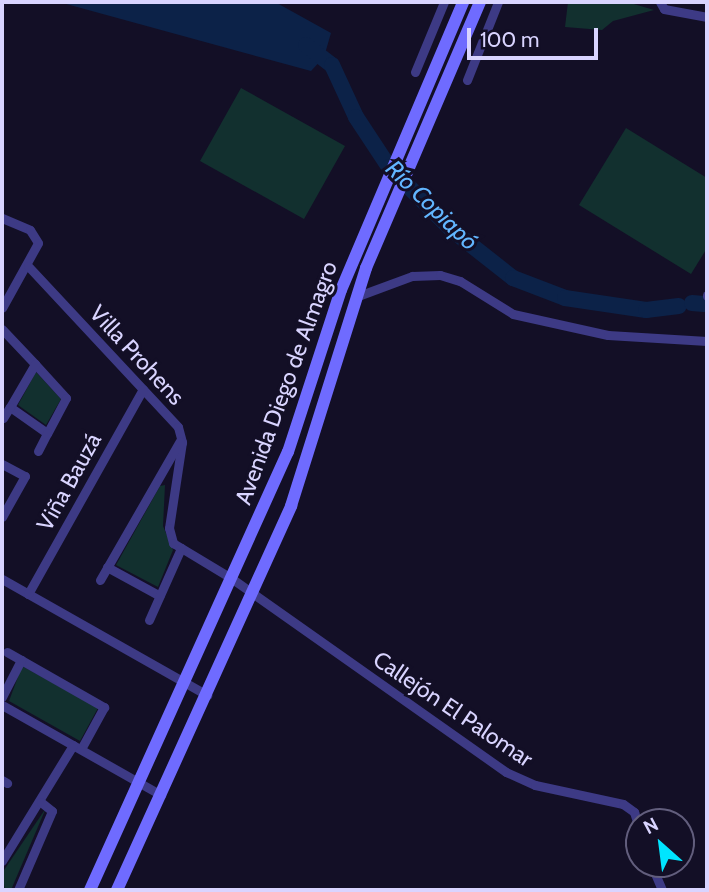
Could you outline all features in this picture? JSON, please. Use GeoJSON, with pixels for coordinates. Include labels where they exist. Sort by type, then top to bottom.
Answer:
{"type":"FeatureCollection","features":[{"type":"Feature","properties":{"kind":"street"},"geometry":{"type":"LineString","coordinates":[[415,72],[444,2]]}},
{"type":"Feature","properties":{"kind":"street","name":"Avenida Diego de Almagro"},"geometry":{"type":"LineString","coordinates":[[90,890],[283,463],[327,327],[377,199],[463,2]]}},
{"type":"Feature","properties":{"kind":"street","name":"Avenida Diego de Almagro"},"geometry":{"type":"LineString","coordinates":[[117,890],[304,472],[358,296],[389,212],[480,2]]}},
{"type":"Feature","properties":{"kind":"street"},"geometry":{"type":"LineString","coordinates":[[467,80],[498,2]]}},
{"type":"Feature","properties":{"kind":"street"},"geometry":{"type":"LineString","coordinates":[[660,2],[664,9],[707,17]]}},
{"type":"Feature","properties":{"kind":"street"},"geometry":{"type":"LineString","coordinates":[[2,218],[37,237],[28,266],[7,290],[2,308]]}},
{"type":"Feature","properties":{"kind":"street","name":"Villa Prohens"},"geometry":{"type":"LineString","coordinates":[[28,266],[178,427],[181,439],[169,528],[173,543],[181,548]]}},
{"type":"Feature","properties":{"kind":"street"},"geometry":{"type":"LineString","coordinates":[[358,296],[412,276],[440,275],[460,281],[513,314],[608,335],[707,341]]}},
{"type":"Feature","properties":{"kind":"street"},"geometry":{"type":"LineString","coordinates":[[2,329],[66,398],[38,451]]}},
{"type":"Feature","properties":{"kind":"street"},"geometry":{"type":"LineString","coordinates":[[3,418],[35,364]]}},
{"type":"Feature","properties":{"kind":"street","name":"Viña Bauzá"},"geometry":{"type":"LineString","coordinates":[[28,594],[143,389]]}},
{"type":"Feature","properties":{"kind":"street"},"geometry":{"type":"LineString","coordinates":[[10,407],[47,433]]}},
{"type":"Feature","properties":{"kind":"street"},"geometry":{"type":"LineString","coordinates":[[100,580],[181,439]]}},
{"type":"Feature","properties":{"kind":"street"},"geometry":{"type":"LineString","coordinates":[[283,463],[304,472]]}},
{"type":"Feature","properties":{"kind":"street"},"geometry":{"type":"LineString","coordinates":[[2,464],[25,476],[2,518]]}},
{"type":"Feature","properties":{"kind":"street"},"geometry":{"type":"LineString","coordinates":[[157,480],[175,485]]}},
{"type":"Feature","properties":{"kind":"street"},"geometry":{"type":"LineString","coordinates":[[149,620],[181,548],[252,593]]}},
{"type":"Feature","properties":{"kind":"street"},"geometry":{"type":"LineString","coordinates":[[107,567],[160,596]]}},
{"type":"Feature","properties":{"kind":"street"},"geometry":{"type":"LineString","coordinates":[[2,579],[206,695]]}},
{"type":"Feature","properties":{"kind":"street","name":"Callejón El Palomar"},"geometry":{"type":"LineString","coordinates":[[252,593],[506,772],[535,785],[623,804],[628,808]]}},
{"type":"Feature","properties":{"kind":"street"},"geometry":{"type":"LineString","coordinates":[[2,861],[104,707],[7,652]]}},
{"type":"Feature","properties":{"kind":"street"},"geometry":{"type":"LineString","coordinates":[[2,697],[21,660]]}},
{"type":"Feature","properties":{"kind":"street"},"geometry":{"type":"LineString","coordinates":[[2,705],[161,795]]}},
{"type":"Feature","properties":{"kind":"street"},"geometry":{"type":"LineString","coordinates":[[18,890],[51,811],[41,802]]}},
{"type":"Feature","properties":{"kind":"green space"},"geometry":{"type":"Polygon","coordinates":[[[568,2],[627,2],[654,10],[613,21],[602,30],[565,27],[568,2]]]}},
{"type":"Feature","properties":{"kind":"green space"},"geometry":{"type":"Polygon","coordinates":[[[241,88],[345,146],[304,219],[200,161],[241,88]]]}},
{"type":"Feature","properties":{"kind":"green space"},"geometry":{"type":"Polygon","coordinates":[[[626,128],[707,178],[707,248],[691,274],[579,205],[626,128]]]}},
{"type":"Feature","properties":{"kind":"green space"},"geometry":{"type":"Polygon","coordinates":[[[36,372],[61,399],[46,425],[18,405],[36,372]]]}},
{"type":"Feature","properties":{"kind":"green space"},"geometry":{"type":"Polygon","coordinates":[[[165,485],[163,526],[173,550],[158,587],[116,565],[160,486],[165,485]]]}},
{"type":"Feature","properties":{"kind":"green space"},"geometry":{"type":"Polygon","coordinates":[[[22,666],[98,708],[80,741],[9,701],[22,666]]]}},
{"type":"Feature","properties":{"kind":"green space"},"geometry":{"type":"Polygon","coordinates":[[[46,808],[11,890],[5,890],[2,873],[46,808]]]}},
{"type":"Feature","properties":{"kind":"water"},"geometry":{"type":"Polygon","coordinates":[[[59,2],[275,2],[331,33],[324,57],[311,71],[59,2]]]}},
{"type":"Feature","properties":{"kind":"waterway","name":"Río Copiapó"},"geometry":{"type":"LineString","coordinates":[[306,45],[332,65],[356,117],[389,167],[452,230],[513,278],[565,298],[646,310],[679,306]]}},
{"type":"Feature","properties":{"kind":"waterway","name":"Río Copiapó"},"geometry":{"type":"LineString","coordinates":[[692,303],[704,304]]}}]}
